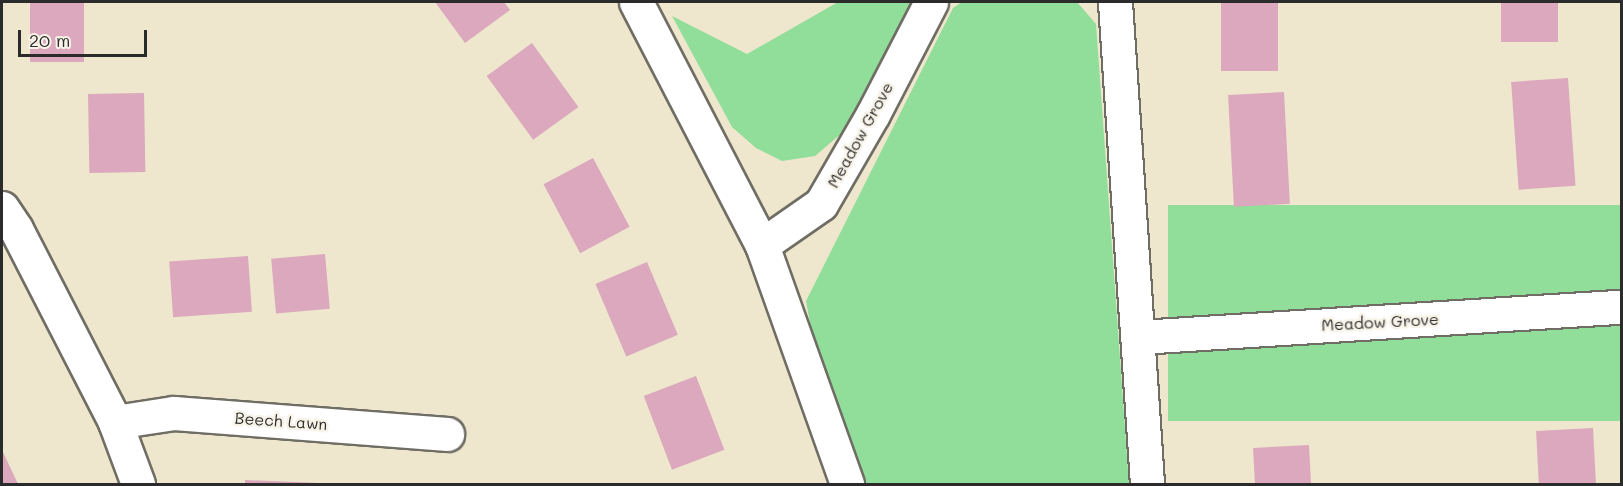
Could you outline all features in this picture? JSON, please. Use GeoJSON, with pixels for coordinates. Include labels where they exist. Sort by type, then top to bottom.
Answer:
{"type":"FeatureCollection","features":[{"type":"Feature","properties":{"kind":"street"},"geometry":{"type":"LineString","coordinates":[[636,2],[762,245],[847,484]]}},
{"type":"Feature","properties":{"kind":"street","name":"Meadow Grove"},"geometry":{"type":"LineString","coordinates":[[762,245],[821,204],[873,114],[931,2]]}},
{"type":"Feature","properties":{"kind":"street"},"geometry":{"type":"LineString","coordinates":[[1115,2],[1147,484]]}},
{"type":"Feature","properties":{"kind":"street"},"geometry":{"type":"LineString","coordinates":[[2,208],[16,229],[115,422],[138,484]]}},
{"type":"Feature","properties":{"kind":"street","name":"Meadow Grove"},"geometry":{"type":"LineString","coordinates":[[1138,337],[1622,307]]}},
{"type":"Feature","properties":{"kind":"street","name":"Beech Lawn"},"geometry":{"type":"LineString","coordinates":[[115,422],[174,413],[447,434]]}},
{"type":"Feature","properties":{"kind":"green space"},"geometry":{"type":"Polygon","coordinates":[[[838,2],[912,2],[842,133],[815,156],[782,161],[756,148],[732,127],[672,16],[747,54],[838,2]]]}},
{"type":"Feature","properties":{"kind":"green space"},"geometry":{"type":"Polygon","coordinates":[[[962,2],[1077,2],[1096,24],[1129,484],[866,484],[813,340],[806,301],[953,8],[962,2]]]}},
{"type":"Feature","properties":{"kind":"green space"},"geometry":{"type":"Polygon","coordinates":[[[1168,205],[1621,205],[1621,421],[1168,421],[1168,205]]]}},
{"type":"Feature","properties":{"kind":"building"},"geometry":{"type":"Polygon","coordinates":[[[30,2],[84,2],[84,62],[30,62],[30,2]]]}},
{"type":"Feature","properties":{"kind":"building"},"geometry":{"type":"Polygon","coordinates":[[[435,2],[504,2],[510,10],[465,43],[435,2]]]}},
{"type":"Feature","properties":{"kind":"building"},"geometry":{"type":"Polygon","coordinates":[[[1221,2],[1278,2],[1278,71],[1221,71],[1221,2]]]}},
{"type":"Feature","properties":{"kind":"building"},"geometry":{"type":"Polygon","coordinates":[[[1501,2],[1558,2],[1558,42],[1501,42],[1501,2]]]}},
{"type":"Feature","properties":{"kind":"building"},"geometry":{"type":"Polygon","coordinates":[[[532,43],[578,107],[533,140],[487,76],[532,43]]]}},
{"type":"Feature","properties":{"kind":"building"},"geometry":{"type":"Polygon","coordinates":[[[1568,78],[1576,186],[1519,190],[1511,82],[1568,78]]]}},
{"type":"Feature","properties":{"kind":"building"},"geometry":{"type":"Polygon","coordinates":[[[1284,92],[1290,204],[1234,207],[1228,95],[1284,92]]]}},
{"type":"Feature","properties":{"kind":"building"},"geometry":{"type":"Polygon","coordinates":[[[144,93],[145,172],[89,173],[88,94],[144,93]]]}},
{"type":"Feature","properties":{"kind":"building"},"geometry":{"type":"Polygon","coordinates":[[[593,158],[630,227],[580,253],[544,184],[593,158]]]}},
{"type":"Feature","properties":{"kind":"building"},"geometry":{"type":"Polygon","coordinates":[[[325,254],[330,309],[276,313],[271,259],[325,254]]]}},
{"type":"Feature","properties":{"kind":"building"},"geometry":{"type":"Polygon","coordinates":[[[248,256],[252,312],[173,317],[169,262],[248,256]]]}},
{"type":"Feature","properties":{"kind":"building"},"geometry":{"type":"Polygon","coordinates":[[[647,262],[678,335],[626,357],[595,284],[647,262]]]}},
{"type":"Feature","properties":{"kind":"building"},"geometry":{"type":"Polygon","coordinates":[[[696,376],[724,450],[672,470],[644,396],[696,376]]]}},
{"type":"Feature","properties":{"kind":"building"},"geometry":{"type":"Polygon","coordinates":[[[1593,428],[1596,484],[1539,484],[1536,431],[1593,428]]]}},
{"type":"Feature","properties":{"kind":"building"},"geometry":{"type":"Polygon","coordinates":[[[1309,445],[1311,484],[1255,484],[1253,448],[1309,445]]]}},
{"type":"Feature","properties":{"kind":"building"},"geometry":{"type":"Polygon","coordinates":[[[2,450],[18,484],[2,484],[2,450]]]}},
{"type":"Feature","properties":{"kind":"building"},"geometry":{"type":"Polygon","coordinates":[[[245,480],[319,483],[319,484],[245,484],[245,480]]]}}]}
